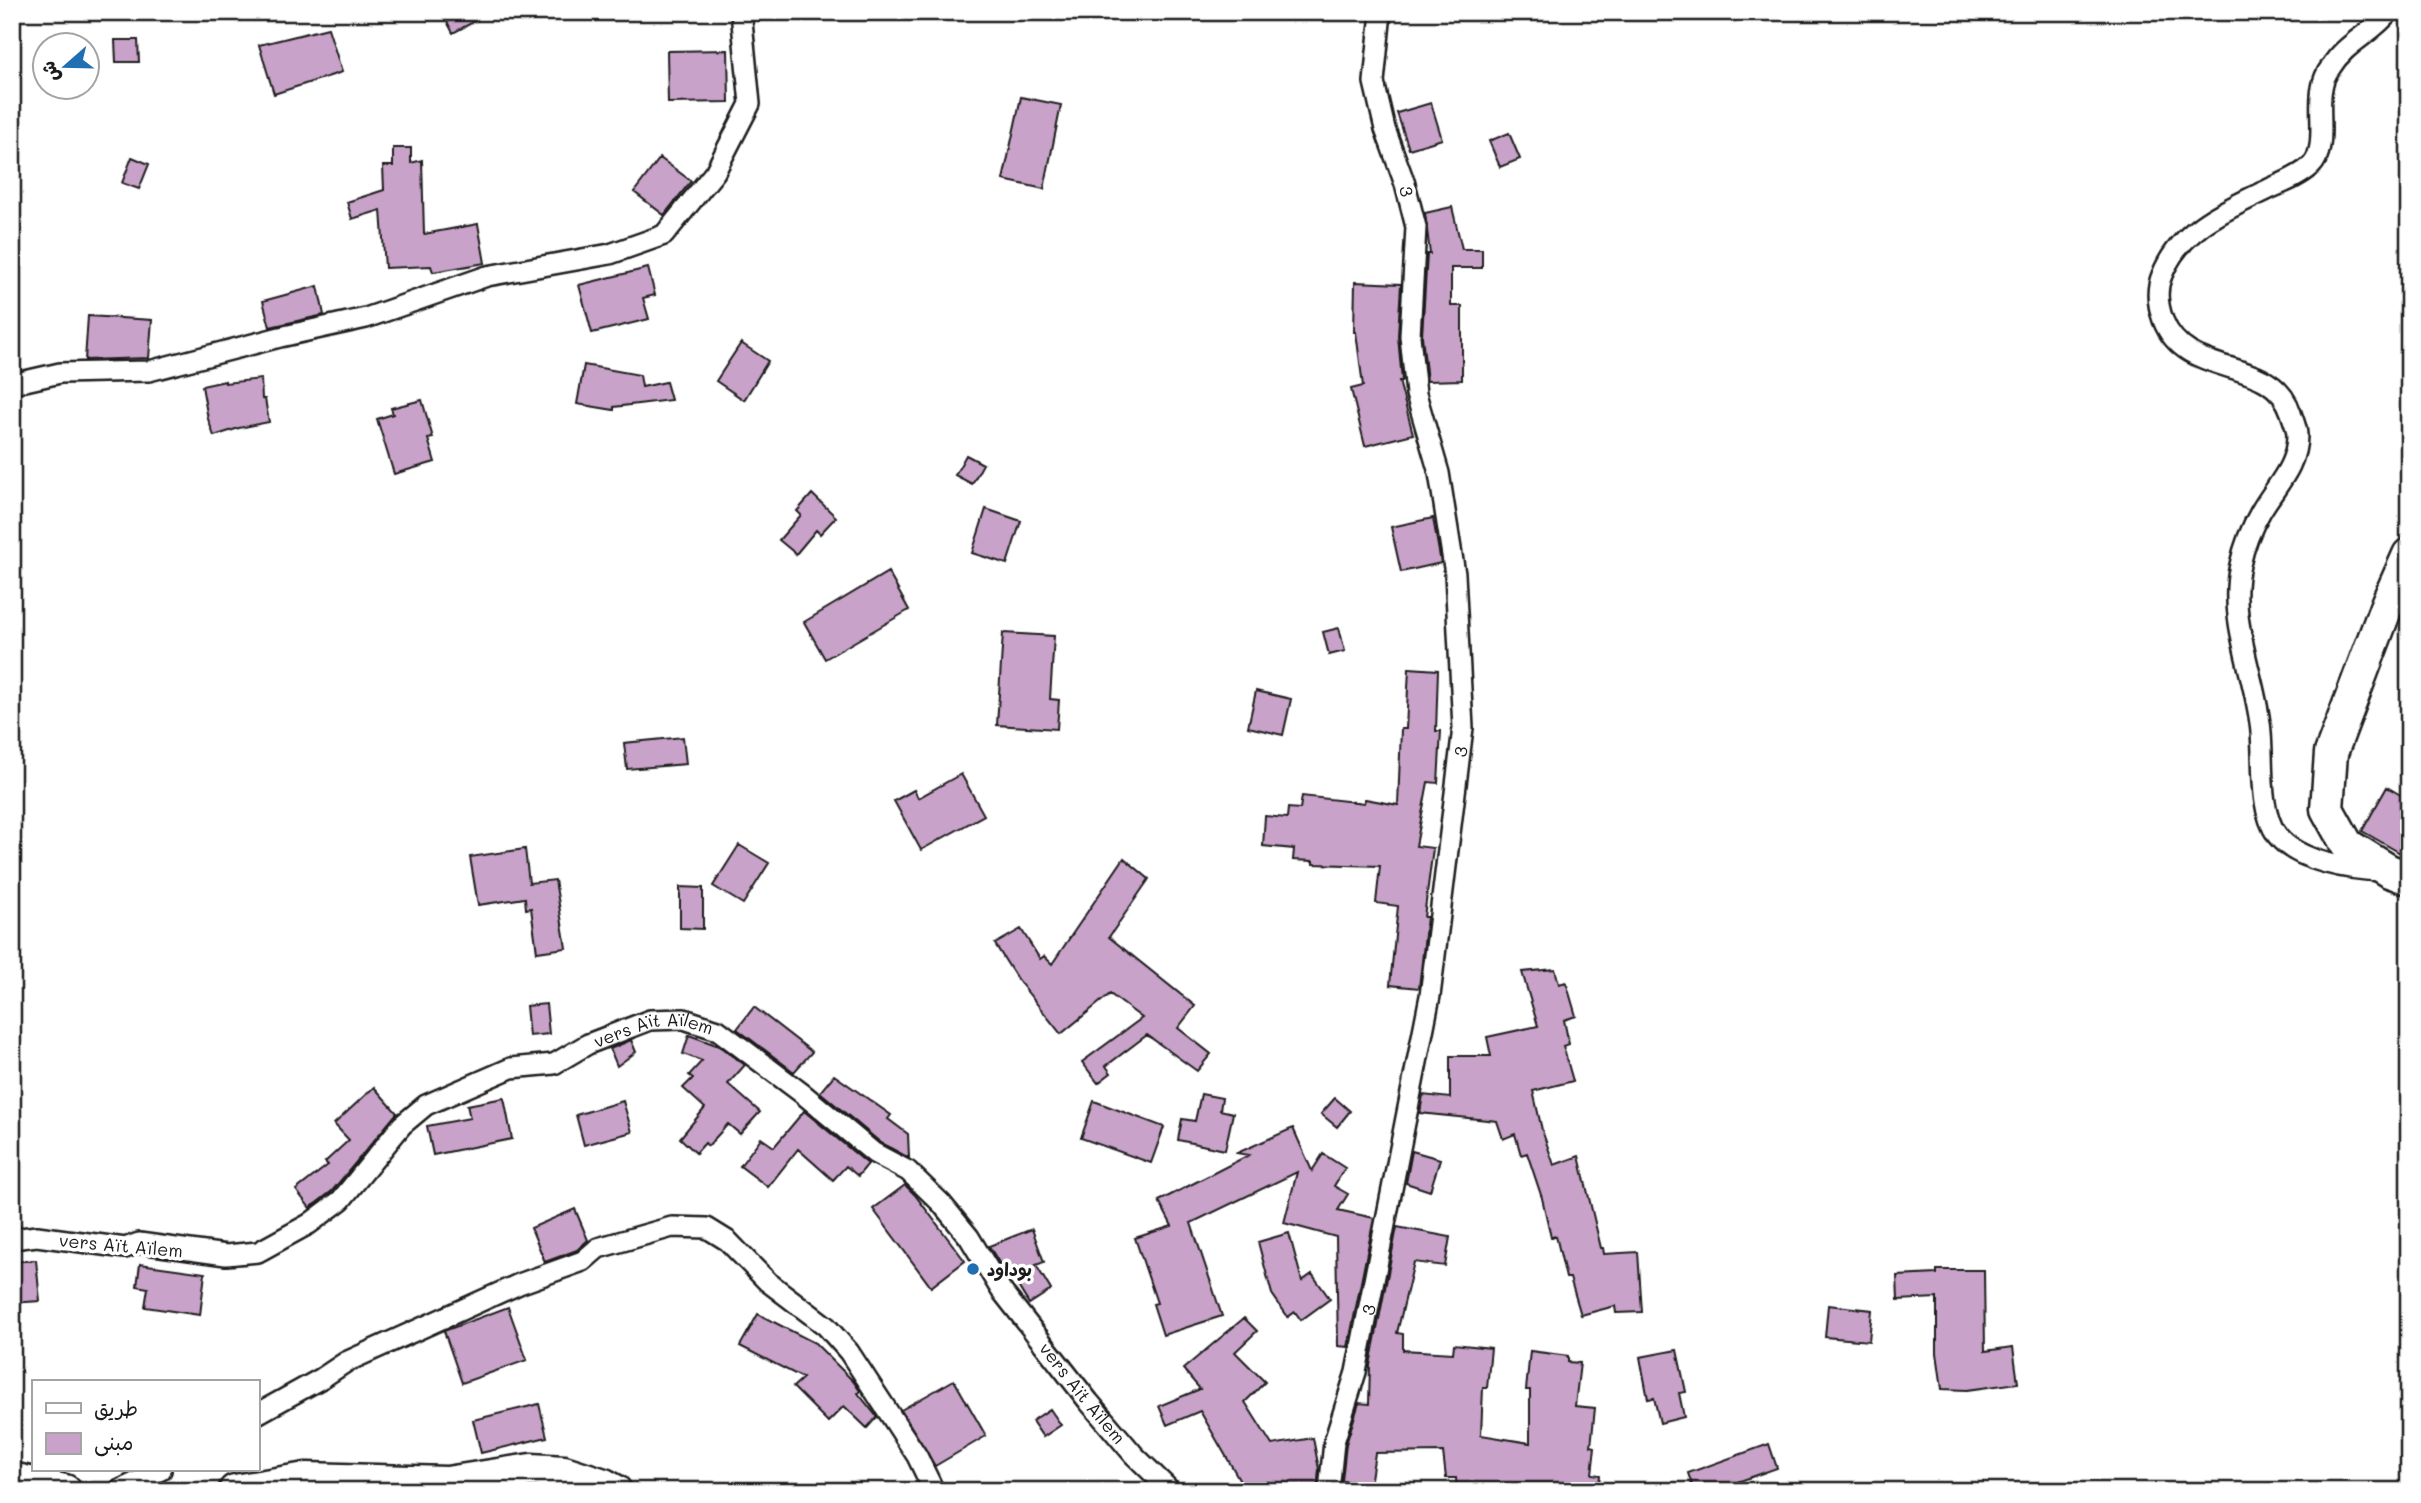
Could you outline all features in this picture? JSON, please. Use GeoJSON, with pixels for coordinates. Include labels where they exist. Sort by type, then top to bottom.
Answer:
{"type":"FeatureCollection","features":[{"type":"Feature","properties":{"kind":"main road"},"geometry":{"type":"LineString","coordinates":[[2399,875],[2347,845],[2327,809],[2327,784],[2331,753],[2388,602],[2409,555]]}},
{"type":"Feature","properties":{"kind":"main road"},"geometry":{"type":"LineString","coordinates":[[235,1491],[306,1479],[447,1483],[531,1470],[564,1472],[615,1491]]}},
{"type":"Feature","properties":{"kind":"main road"},"geometry":{"type":"LineString","coordinates":[[12,1479],[65,1491]]}},
{"type":"Feature","properties":{"kind":"street"},"geometry":{"type":"LineString","coordinates":[[12,384],[60,373],[149,371],[378,314],[487,276],[610,254],[664,235],[715,172],[750,104],[741,12]]}},
{"type":"Feature","properties":{"kind":"street","name":"3"},"geometry":{"type":"LineString","coordinates":[[1329,1491],[1334,1442],[1356,1372],[1430,996],[1462,728],[1455,575],[1440,473],[1416,394],[1410,336],[1416,227],[1405,184],[1385,129],[1374,82],[1381,12]]}},
{"type":"Feature","properties":{"kind":"street"},"geometry":{"type":"LineString","coordinates":[[2389,12],[2384,19],[2348,46],[2331,66],[2322,87],[2320,147],[2314,163],[2300,175],[2211,217],[2194,230],[2176,250],[2161,276],[2158,306],[2167,330],[2184,349],[2214,365],[2261,376],[2287,400],[2297,433],[2293,463],[2260,512],[2248,538],[2239,567],[2236,597],[2240,632],[2260,722],[2265,803],[2269,822],[2278,837],[2290,848],[2350,870],[2399,875]]}},
{"type":"Feature","properties":{"kind":"street","name":"vers Aït Aïlem"},"geometry":{"type":"LineString","coordinates":[[12,1239],[37,1236],[125,1248],[139,1243],[226,1255],[258,1252],[309,1224],[341,1200],[401,1125],[426,1105],[511,1068],[554,1064],[588,1044],[650,1020],[684,1019],[718,1030],[785,1079],[874,1153],[908,1171],[941,1203],[969,1237],[1001,1290],[1089,1402],[1134,1455],[1171,1491]]}},
{"type":"Feature","properties":{"kind":"street"},"geometry":{"type":"LineString","coordinates":[[259,1413],[346,1362],[519,1284],[583,1261],[598,1248],[672,1227],[707,1228],[728,1241],[768,1282],[826,1326],[849,1352],[917,1456],[934,1491]]}},
{"type":"Feature","properties":{"kind":"street"},"geometry":{"type":"LineString","coordinates":[[118,1491],[157,1472]]}},
{"type":"Feature","properties":{"kind":"building"},"geometry":{"type":"Polygon","coordinates":[[[442,12],[492,12],[453,33],[442,12]]]}},
{"type":"Feature","properties":{"kind":"building"},"geometry":{"type":"Polygon","coordinates":[[[328,28],[342,72],[274,94],[259,45],[328,28]]]}},
{"type":"Feature","properties":{"kind":"building"},"geometry":{"type":"Polygon","coordinates":[[[115,40],[138,40],[139,62],[116,62],[115,40]]]}},
{"type":"Feature","properties":{"kind":"building"},"geometry":{"type":"Polygon","coordinates":[[[728,50],[729,102],[668,103],[667,51],[728,50]]]}},
{"type":"Feature","properties":{"kind":"building"},"geometry":{"type":"Polygon","coordinates":[[[1021,97],[1061,105],[1044,189],[1003,180],[1021,97]]]}},
{"type":"Feature","properties":{"kind":"building"},"geometry":{"type":"Polygon","coordinates":[[[1431,103],[1442,139],[1409,149],[1397,113],[1431,103]]]}},
{"type":"Feature","properties":{"kind":"building"},"geometry":{"type":"Polygon","coordinates":[[[1509,133],[1520,159],[1500,167],[1489,141],[1509,133]]]}},
{"type":"Feature","properties":{"kind":"building"},"geometry":{"type":"Polygon","coordinates":[[[393,148],[411,148],[411,163],[422,160],[424,234],[478,224],[485,263],[433,272],[431,266],[385,268],[381,210],[352,219],[347,202],[384,190],[383,166],[393,166],[393,148]]]}},
{"type":"Feature","properties":{"kind":"building"},"geometry":{"type":"Polygon","coordinates":[[[132,157],[149,164],[139,189],[122,183],[132,157]]]}},
{"type":"Feature","properties":{"kind":"building"},"geometry":{"type":"Polygon","coordinates":[[[660,158],[691,181],[664,215],[634,192],[660,158]]]}},
{"type":"Feature","properties":{"kind":"building"},"geometry":{"type":"Polygon","coordinates":[[[1452,207],[1462,249],[1482,249],[1482,268],[1451,268],[1451,306],[1462,306],[1462,380],[1427,381],[1422,336],[1427,254],[1430,254],[1425,213],[1452,207]]]}},
{"type":"Feature","properties":{"kind":"building"},"geometry":{"type":"Polygon","coordinates":[[[648,268],[655,295],[643,298],[649,319],[592,333],[579,285],[648,268]]]}},
{"type":"Feature","properties":{"kind":"building"},"geometry":{"type":"Polygon","coordinates":[[[1355,282],[1401,284],[1398,336],[1402,381],[1399,381],[1413,434],[1365,446],[1351,389],[1363,386],[1354,332],[1355,282]]]}},
{"type":"Feature","properties":{"kind":"building"},"geometry":{"type":"Polygon","coordinates":[[[318,286],[324,315],[270,327],[263,301],[318,286]]]}},
{"type":"Feature","properties":{"kind":"building"},"geometry":{"type":"Polygon","coordinates":[[[88,316],[152,320],[149,358],[85,360],[88,316]]]}},
{"type":"Feature","properties":{"kind":"building"},"geometry":{"type":"Polygon","coordinates":[[[741,343],[768,361],[744,400],[716,381],[741,343]]]}},
{"type":"Feature","properties":{"kind":"building"},"geometry":{"type":"Polygon","coordinates":[[[584,365],[640,375],[642,387],[666,382],[671,400],[614,407],[614,410],[577,404],[584,365]]]}},
{"type":"Feature","properties":{"kind":"building"},"geometry":{"type":"Polygon","coordinates":[[[261,379],[262,399],[265,399],[269,422],[214,436],[202,386],[225,381],[261,379]]]}},
{"type":"Feature","properties":{"kind":"building"},"geometry":{"type":"Polygon","coordinates":[[[422,400],[433,438],[428,439],[435,462],[394,474],[377,419],[393,414],[391,408],[422,400]]]}},
{"type":"Feature","properties":{"kind":"building"},"geometry":{"type":"Polygon","coordinates":[[[966,455],[983,464],[972,484],[955,475],[966,455]]]}},
{"type":"Feature","properties":{"kind":"building"},"geometry":{"type":"Polygon","coordinates":[[[812,494],[836,517],[820,534],[816,530],[796,554],[779,540],[801,515],[797,511],[812,494]]]}},
{"type":"Feature","properties":{"kind":"building"},"geometry":{"type":"Polygon","coordinates":[[[986,509],[1021,521],[1007,564],[972,553],[986,509]]]}},
{"type":"Feature","properties":{"kind":"building"},"geometry":{"type":"Polygon","coordinates":[[[1433,518],[1441,563],[1401,572],[1391,527],[1433,518]]]}},
{"type":"Feature","properties":{"kind":"building"},"geometry":{"type":"Polygon","coordinates":[[[888,572],[909,610],[825,659],[804,622],[888,572]]]}},
{"type":"Feature","properties":{"kind":"building"},"geometry":{"type":"Polygon","coordinates":[[[1339,628],[1345,651],[1329,655],[1323,632],[1339,628]]]}},
{"type":"Feature","properties":{"kind":"building"},"geometry":{"type":"Polygon","coordinates":[[[1003,633],[1054,636],[1050,699],[1059,700],[1057,729],[997,725],[1003,633]]]}},
{"type":"Feature","properties":{"kind":"building"},"geometry":{"type":"Polygon","coordinates":[[[1409,668],[1438,670],[1436,731],[1441,731],[1438,783],[1428,782],[1416,846],[1433,848],[1419,988],[1390,985],[1398,906],[1376,903],[1380,866],[1313,864],[1313,861],[1293,860],[1294,849],[1263,846],[1265,816],[1287,818],[1288,808],[1300,809],[1302,796],[1364,803],[1365,799],[1398,805],[1401,729],[1406,729],[1409,668]]]}},
{"type":"Feature","properties":{"kind":"building"},"geometry":{"type":"Polygon","coordinates":[[[1256,691],[1291,699],[1283,735],[1248,727],[1256,691]]]}},
{"type":"Feature","properties":{"kind":"building"},"geometry":{"type":"Polygon","coordinates":[[[683,737],[686,764],[627,769],[624,743],[683,737]]]}},
{"type":"Feature","properties":{"kind":"building"},"geometry":{"type":"Polygon","coordinates":[[[961,774],[984,815],[921,850],[894,801],[914,790],[918,798],[961,774]]]}},
{"type":"Feature","properties":{"kind":"building"},"geometry":{"type":"Polygon","coordinates":[[[2387,787],[2409,800],[2409,858],[2362,831],[2387,787]]]}},
{"type":"Feature","properties":{"kind":"building"},"geometry":{"type":"Polygon","coordinates":[[[739,845],[769,863],[743,904],[713,886],[739,845]]]}},
{"type":"Feature","properties":{"kind":"building"},"geometry":{"type":"Polygon","coordinates":[[[525,849],[529,883],[555,880],[566,948],[537,952],[531,908],[526,909],[525,898],[478,905],[470,857],[525,849]]]}},
{"type":"Feature","properties":{"kind":"building"},"geometry":{"type":"Polygon","coordinates":[[[1124,858],[1149,879],[1109,937],[1195,1006],[1178,1028],[1211,1054],[1197,1071],[1147,1035],[1106,1066],[1111,1073],[1098,1083],[1082,1062],[1142,1018],[1110,994],[1061,1034],[1017,979],[995,944],[1021,929],[1040,959],[1044,956],[1052,964],[1124,858]]]}},
{"type":"Feature","properties":{"kind":"building"},"geometry":{"type":"Polygon","coordinates":[[[680,887],[703,888],[703,929],[680,928],[680,887]]]}},
{"type":"Feature","properties":{"kind":"building"},"geometry":{"type":"Polygon","coordinates":[[[1555,969],[1559,984],[1566,982],[1576,1016],[1564,1020],[1569,1044],[1563,1046],[1573,1081],[1533,1091],[1542,1130],[1554,1165],[1579,1156],[1604,1254],[1638,1252],[1642,1312],[1616,1313],[1615,1306],[1581,1315],[1570,1278],[1566,1278],[1556,1236],[1551,1237],[1527,1153],[1521,1155],[1515,1134],[1503,1139],[1497,1121],[1420,1113],[1423,1095],[1450,1098],[1450,1056],[1491,1056],[1487,1037],[1538,1026],[1522,972],[1555,969]]]}},
{"type":"Feature","properties":{"kind":"building"},"geometry":{"type":"Polygon","coordinates":[[[546,1004],[549,1034],[529,1036],[526,1006],[546,1004]]]}},
{"type":"Feature","properties":{"kind":"building"},"geometry":{"type":"Polygon","coordinates":[[[754,1007],[812,1052],[794,1072],[737,1029],[754,1007]]]}},
{"type":"Feature","properties":{"kind":"building"},"geometry":{"type":"Polygon","coordinates":[[[689,1035],[719,1046],[745,1065],[728,1084],[760,1112],[740,1134],[728,1124],[708,1146],[705,1143],[696,1153],[680,1138],[705,1108],[683,1088],[693,1078],[689,1075],[702,1061],[683,1054],[689,1035]]]}},
{"type":"Feature","properties":{"kind":"building"},"geometry":{"type":"Polygon","coordinates":[[[631,1040],[636,1052],[617,1066],[610,1049],[631,1040]]]}},
{"type":"Feature","properties":{"kind":"building"},"geometry":{"type":"Polygon","coordinates":[[[834,1075],[891,1115],[888,1119],[908,1134],[909,1158],[881,1143],[820,1092],[834,1075]]]}},
{"type":"Feature","properties":{"kind":"building"},"geometry":{"type":"Polygon","coordinates":[[[374,1087],[397,1113],[332,1191],[310,1208],[296,1190],[328,1165],[325,1162],[349,1140],[334,1124],[374,1087]]]}},
{"type":"Feature","properties":{"kind":"building"},"geometry":{"type":"Polygon","coordinates":[[[1201,1094],[1222,1098],[1220,1110],[1233,1113],[1225,1150],[1178,1140],[1182,1119],[1195,1121],[1201,1094]]]}},
{"type":"Feature","properties":{"kind":"building"},"geometry":{"type":"Polygon","coordinates":[[[504,1098],[512,1139],[433,1155],[427,1126],[470,1118],[467,1105],[504,1098]]]}},
{"type":"Feature","properties":{"kind":"building"},"geometry":{"type":"Polygon","coordinates":[[[1335,1098],[1350,1111],[1337,1127],[1321,1114],[1335,1098]]]}},
{"type":"Feature","properties":{"kind":"building"},"geometry":{"type":"Polygon","coordinates":[[[623,1101],[632,1132],[584,1145],[576,1115],[623,1101]]]}},
{"type":"Feature","properties":{"kind":"building"},"geometry":{"type":"Polygon","coordinates":[[[1094,1101],[1164,1127],[1151,1163],[1081,1138],[1094,1101]]]}},
{"type":"Feature","properties":{"kind":"building"},"geometry":{"type":"Polygon","coordinates":[[[804,1111],[868,1164],[858,1176],[846,1166],[833,1180],[798,1149],[768,1187],[740,1166],[761,1138],[774,1147],[804,1111]]]}},
{"type":"Feature","properties":{"kind":"building"},"geometry":{"type":"Polygon","coordinates":[[[1293,1128],[1312,1171],[1323,1154],[1345,1168],[1334,1186],[1348,1194],[1338,1210],[1374,1218],[1348,1347],[1338,1346],[1336,1237],[1284,1223],[1297,1172],[1191,1223],[1222,1316],[1163,1335],[1153,1304],[1157,1303],[1135,1238],[1172,1226],[1159,1201],[1249,1155],[1237,1153],[1293,1128]]]}},
{"type":"Feature","properties":{"kind":"building"},"geometry":{"type":"Polygon","coordinates":[[[1412,1151],[1440,1159],[1430,1191],[1406,1183],[1412,1151]]]}},
{"type":"Feature","properties":{"kind":"building"},"geometry":{"type":"Polygon","coordinates":[[[905,1185],[965,1261],[931,1287],[873,1209],[905,1185]]]}},
{"type":"Feature","properties":{"kind":"building"},"geometry":{"type":"Polygon","coordinates":[[[575,1209],[588,1240],[577,1250],[545,1262],[531,1228],[575,1209]]]}},
{"type":"Feature","properties":{"kind":"building"},"geometry":{"type":"Polygon","coordinates":[[[1397,1227],[1450,1237],[1445,1266],[1414,1262],[1397,1333],[1403,1334],[1403,1350],[1453,1353],[1454,1344],[1491,1348],[1487,1388],[1483,1388],[1481,1435],[1530,1443],[1530,1390],[1526,1390],[1530,1351],[1568,1356],[1568,1362],[1580,1363],[1575,1406],[1595,1408],[1591,1446],[1595,1447],[1592,1474],[1600,1475],[1598,1491],[1457,1491],[1456,1478],[1446,1478],[1443,1452],[1375,1453],[1370,1485],[1342,1481],[1346,1444],[1359,1403],[1369,1404],[1370,1365],[1397,1227]]]}},
{"type":"Feature","properties":{"kind":"building"},"geometry":{"type":"Polygon","coordinates":[[[1032,1229],[1044,1262],[1036,1265],[1051,1290],[1029,1304],[1011,1275],[1007,1276],[989,1246],[1032,1229]]]}},
{"type":"Feature","properties":{"kind":"building"},"geometry":{"type":"Polygon","coordinates":[[[1289,1233],[1302,1281],[1312,1274],[1330,1299],[1301,1320],[1295,1312],[1288,1317],[1272,1294],[1258,1242],[1289,1233]]]}},
{"type":"Feature","properties":{"kind":"building"},"geometry":{"type":"Polygon","coordinates":[[[36,1260],[40,1301],[12,1303],[12,1262],[36,1260]]]}},
{"type":"Feature","properties":{"kind":"building"},"geometry":{"type":"Polygon","coordinates":[[[140,1264],[205,1273],[200,1315],[145,1307],[148,1288],[137,1286],[140,1264]]]}},
{"type":"Feature","properties":{"kind":"building"},"geometry":{"type":"Polygon","coordinates":[[[1937,1270],[1984,1270],[1985,1351],[2013,1347],[2018,1383],[1967,1390],[1942,1389],[1937,1353],[1937,1298],[1898,1300],[1897,1276],[1937,1274],[1937,1270]]]}},
{"type":"Feature","properties":{"kind":"building"},"geometry":{"type":"Polygon","coordinates":[[[1828,1305],[1872,1310],[1869,1341],[1825,1337],[1828,1305]]]}},
{"type":"Feature","properties":{"kind":"building"},"geometry":{"type":"Polygon","coordinates":[[[508,1307],[527,1360],[462,1383],[444,1331],[508,1307]]]}},
{"type":"Feature","properties":{"kind":"building"},"geometry":{"type":"Polygon","coordinates":[[[758,1314],[815,1343],[853,1381],[860,1391],[858,1393],[877,1417],[867,1428],[844,1406],[828,1422],[793,1387],[803,1378],[740,1346],[758,1314]]]}},
{"type":"Feature","properties":{"kind":"building"},"geometry":{"type":"Polygon","coordinates":[[[1244,1318],[1257,1331],[1235,1352],[1265,1382],[1245,1402],[1272,1445],[1313,1438],[1319,1469],[1317,1491],[1246,1491],[1200,1411],[1167,1425],[1159,1406],[1200,1389],[1183,1369],[1244,1318]]]}},
{"type":"Feature","properties":{"kind":"building"},"geometry":{"type":"Polygon","coordinates":[[[1677,1350],[1686,1392],[1679,1393],[1684,1417],[1660,1423],[1654,1398],[1648,1399],[1640,1357],[1677,1350]]]}},
{"type":"Feature","properties":{"kind":"building"},"geometry":{"type":"Polygon","coordinates":[[[954,1380],[986,1436],[935,1466],[901,1410],[954,1380]]]}},
{"type":"Feature","properties":{"kind":"building"},"geometry":{"type":"Polygon","coordinates":[[[539,1404],[547,1437],[481,1453],[473,1420],[539,1404]]]}},
{"type":"Feature","properties":{"kind":"building"},"geometry":{"type":"Polygon","coordinates":[[[1050,1409],[1061,1425],[1043,1437],[1032,1421],[1050,1409]]]}},
{"type":"Feature","properties":{"kind":"building"},"geometry":{"type":"Polygon","coordinates":[[[1769,1444],[1777,1468],[1712,1491],[1694,1491],[1688,1473],[1769,1444]]]}},
{"type":"Feature","properties":{"kind":"place","name":"بوداود"},"geometry":{"type":"Point","coordinates":[973,1269]}}]}
